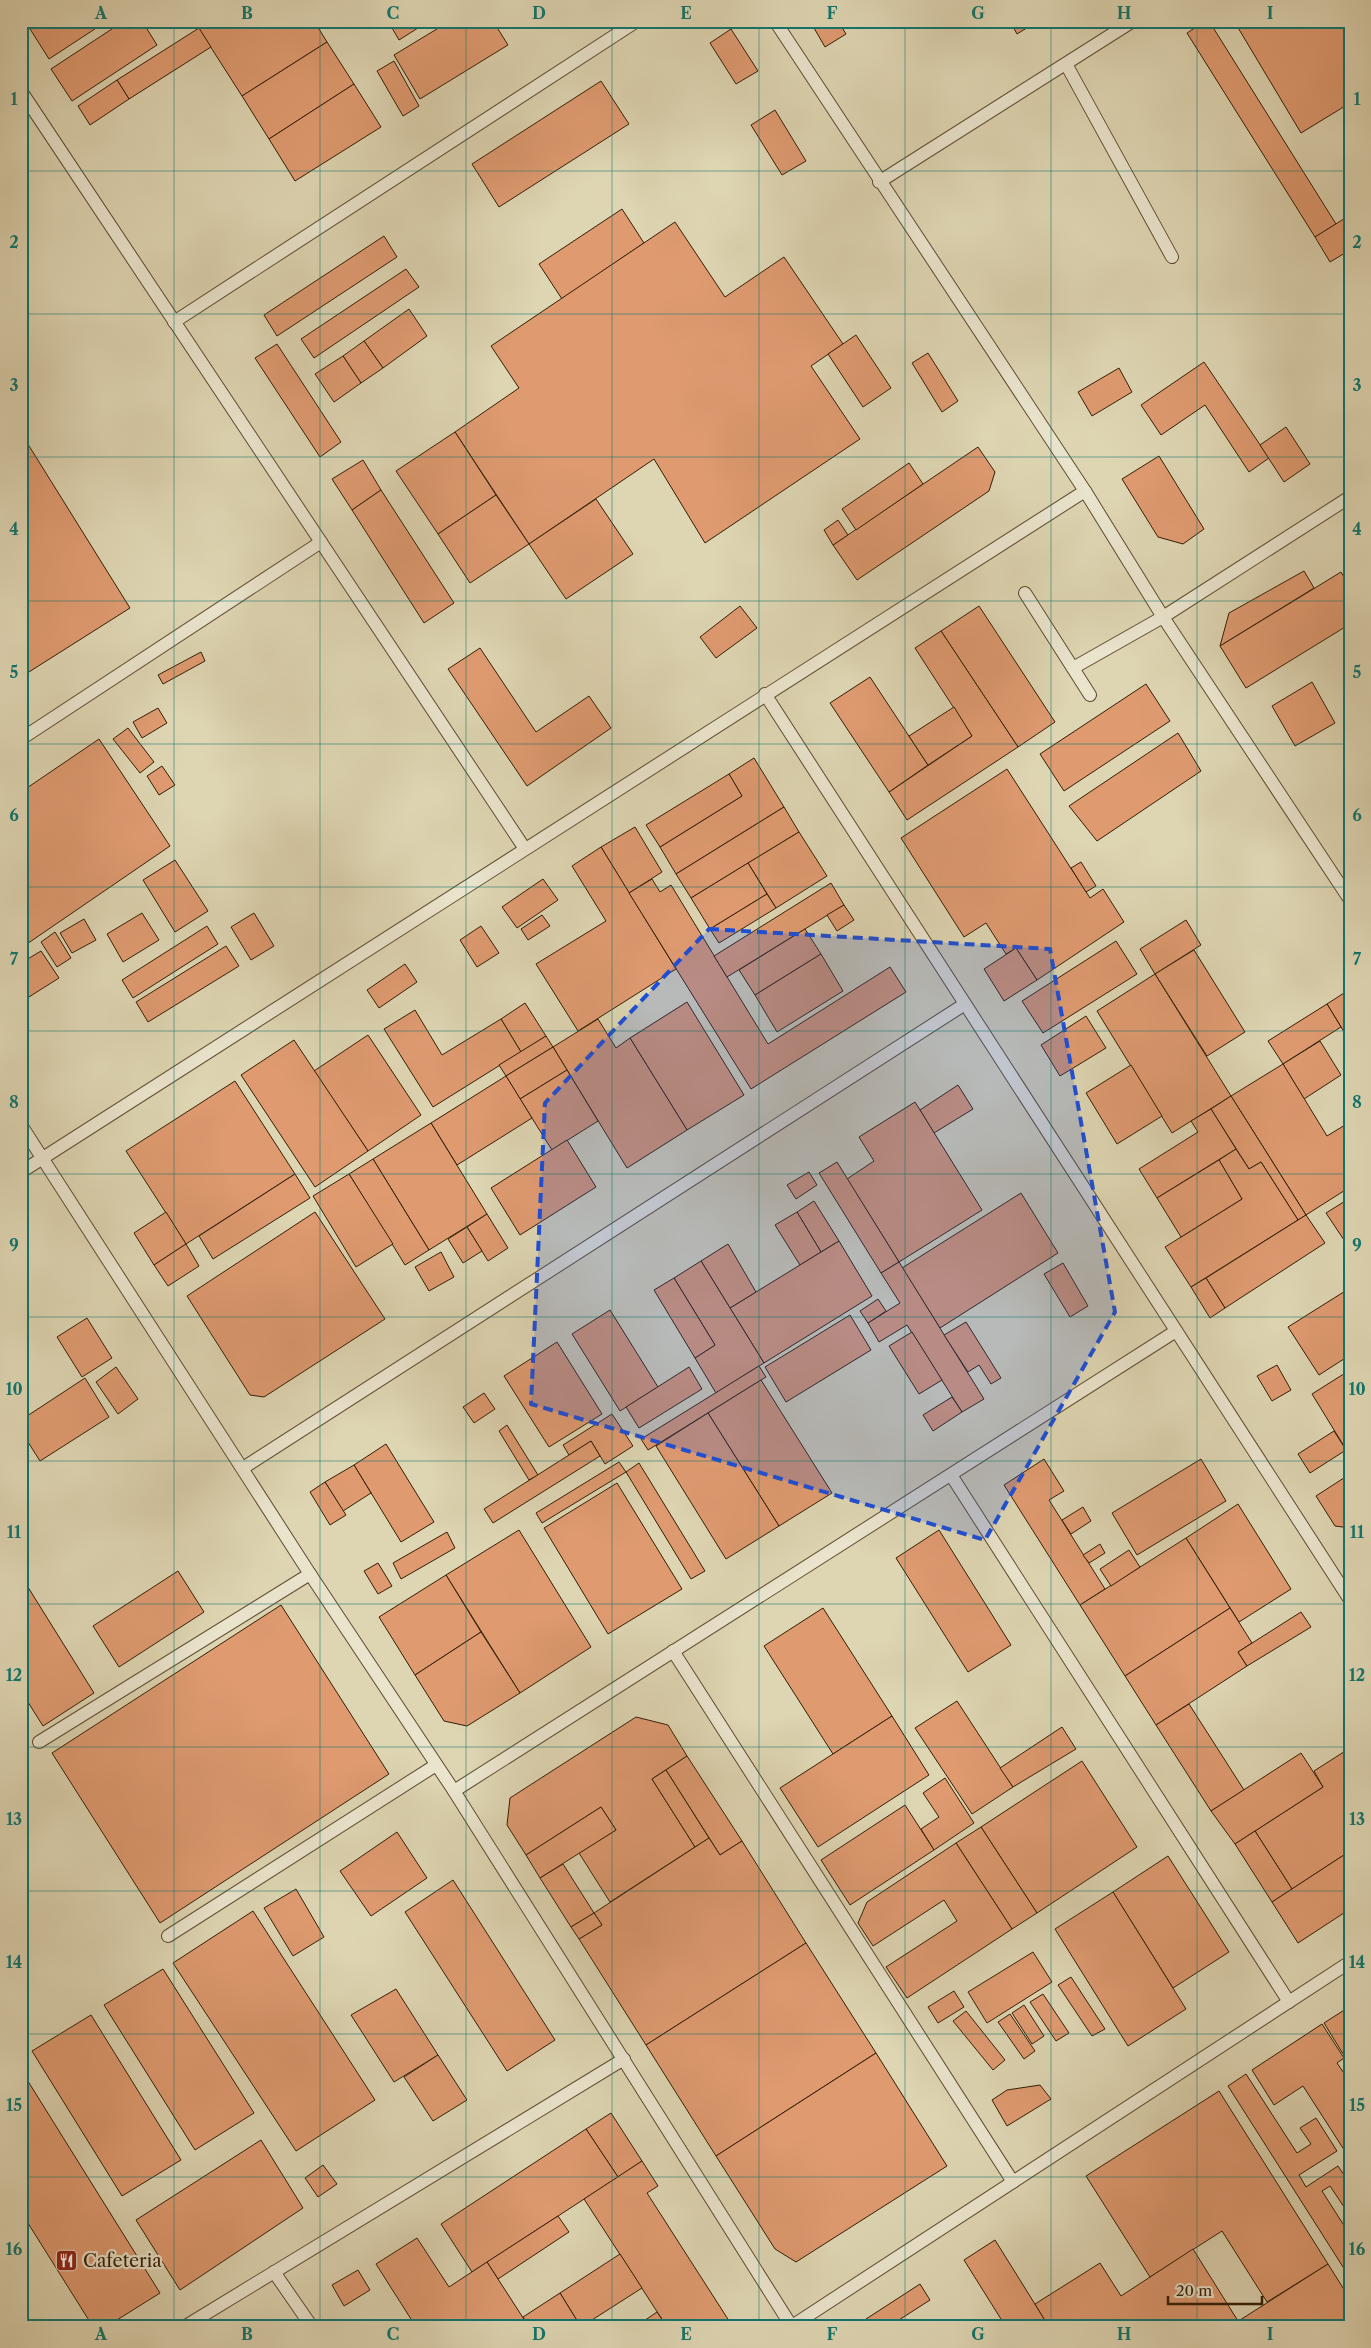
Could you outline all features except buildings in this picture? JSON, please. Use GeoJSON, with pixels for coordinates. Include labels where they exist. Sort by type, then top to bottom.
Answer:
{"type":"FeatureCollection","features":[{"type":"Feature","properties":{"kind":"lane"},"geometry":{"type":"LineString","coordinates":[[174,322],[637,21]]}},
{"type":"Feature","properties":{"kind":"lane"},"geometry":{"type":"LineString","coordinates":[[775,21],[879,182],[1085,491],[1163,617],[1350,900]]}},
{"type":"Feature","properties":{"kind":"lane"},"geometry":{"type":"LineString","coordinates":[[879,182],[1133,21]]}},
{"type":"Feature","properties":{"kind":"lane"},"geometry":{"type":"LineString","coordinates":[[1066,64],[1172,257]]}},
{"type":"Feature","properties":{"kind":"lane"},"geometry":{"type":"LineString","coordinates":[[21,90],[525,849]]}},
{"type":"Feature","properties":{"kind":"lane"},"geometry":{"type":"LineString","coordinates":[[21,1172],[765,694],[1085,491]]}},
{"type":"Feature","properties":{"kind":"lane"},"geometry":{"type":"LineString","coordinates":[[1073,668],[1163,617],[1350,498]]}},
{"type":"Feature","properties":{"kind":"lane"},"geometry":{"type":"LineString","coordinates":[[21,739],[321,542]]}},
{"type":"Feature","properties":{"kind":"lane"},"geometry":{"type":"LineString","coordinates":[[1025,592],[1090,695]]}},
{"type":"Feature","properties":{"kind":"lane"},"geometry":{"type":"LineString","coordinates":[[765,694],[1349,1598]]}},
{"type":"Feature","properties":{"kind":"lane"},"geometry":{"type":"LineString","coordinates":[[243,1468],[965,1004]]}},
{"type":"Feature","properties":{"kind":"lane"},"geometry":{"type":"LineString","coordinates":[[21,1125],[310,1574],[454,1791],[792,2327],[1350,1962]]}},
{"type":"Feature","properties":{"kind":"lane"},"geometry":{"type":"LineString","coordinates":[[454,1791],[1176,1331]]}},
{"type":"Feature","properties":{"kind":"lane"},"geometry":{"type":"LineString","coordinates":[[951,1475],[1289,2002]]}},
{"type":"Feature","properties":{"kind":"lane"},"geometry":{"type":"LineString","coordinates":[[39,1742],[310,1574]]}},
{"type":"Feature","properties":{"kind":"lane"},"geometry":{"type":"LineString","coordinates":[[674,1651],[1013,2182]]}},
{"type":"Feature","properties":{"kind":"lane"},"geometry":{"type":"LineString","coordinates":[[168,1936],[436,1765]]}},
{"type":"Feature","properties":{"kind":"lane"},"geometry":{"type":"LineString","coordinates":[[184,2327],[624,2058]]}},
{"type":"Feature","properties":{"kind":"lane"},"geometry":{"type":"LineString","coordinates":[[274,2272],[312,2327]]}},
{"type":"Feature","properties":{"kind":"highlighted area"},"geometry":{"type":"Polygon","coordinates":[[[709,929],[1050,949],[1115,1312],[985,1540],[531,1404],[545,1103],[709,929]]]}},
{"type":"Feature","properties":{"kind":"place","name":"Cafeteria"},"geometry":{"type":"Point","coordinates":[67,2261]}}]}
